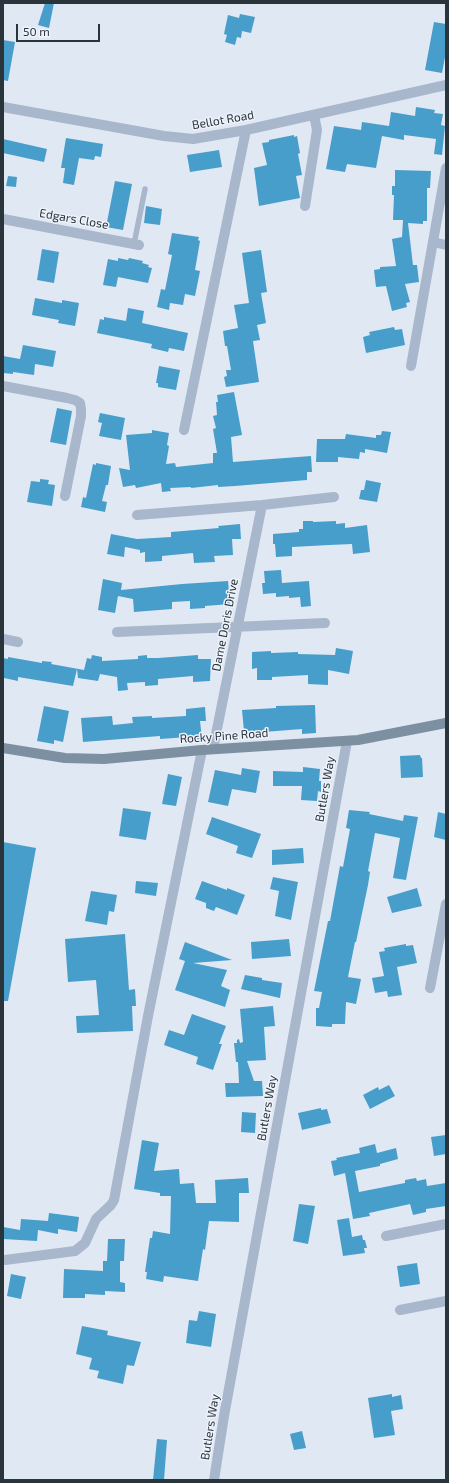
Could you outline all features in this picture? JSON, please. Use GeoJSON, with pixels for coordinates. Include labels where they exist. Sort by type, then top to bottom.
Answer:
{"type":"FeatureCollection","features":[{"type":"Feature","properties":{"kind":"street","name":"Bellot Road"},"geometry":{"type":"LineString","coordinates":[[3,107],[177,138],[202,138],[246,130],[446,85]]}},
{"type":"Feature","properties":{"kind":"street"},"geometry":{"type":"LineString","coordinates":[[305,206],[317,130],[314,115]]}},
{"type":"Feature","properties":{"kind":"street"},"geometry":{"type":"LineString","coordinates":[[184,430],[246,130]]}},
{"type":"Feature","properties":{"kind":"street"},"geometry":{"type":"LineString","coordinates":[[411,366],[446,168]]}},
{"type":"Feature","properties":{"kind":"street","name":"Edgars Close"},"geometry":{"type":"LineString","coordinates":[[3,219],[137,244]]}},
{"type":"Feature","properties":{"kind":"street"},"geometry":{"type":"LineString","coordinates":[[433,242],[446,245]]}},
{"type":"Feature","properties":{"kind":"street"},"geometry":{"type":"LineString","coordinates":[[3,386],[67,398],[75,400],[80,404],[81,416],[65,496]]}},
{"type":"Feature","properties":{"kind":"street"},"geometry":{"type":"LineString","coordinates":[[137,515],[262,505],[334,497]]}},
{"type":"Feature","properties":{"kind":"street","name":"Dame Doris Drive"},"geometry":{"type":"LineString","coordinates":[[213,749],[262,505]]}},
{"type":"Feature","properties":{"kind":"street"},"geometry":{"type":"LineString","coordinates":[[117,632],[325,623]]}},
{"type":"Feature","properties":{"kind":"street"},"geometry":{"type":"LineString","coordinates":[[3,639],[18,642]]}},
{"type":"Feature","properties":{"kind":"street","name":"Rocky Pine Road"},"geometry":{"type":"LineString","coordinates":[[3,748],[50,757],[104,759],[213,749],[347,741],[446,723]]}},
{"type":"Feature","properties":{"kind":"street","name":"Butlers Way"},"geometry":{"type":"LineString","coordinates":[[214,1480],[224,1416],[347,741]]}},
{"type":"Feature","properties":{"kind":"street"},"geometry":{"type":"LineString","coordinates":[[5,1260],[75,1251],[85,1243],[96,1219],[111,1205],[114,1200],[150,1008],[202,750]]}},
{"type":"Feature","properties":{"kind":"street"},"geometry":{"type":"LineString","coordinates":[[430,988],[446,904]]}},
{"type":"Feature","properties":{"kind":"street"},"geometry":{"type":"LineString","coordinates":[[386,1236],[446,1224]]}},
{"type":"Feature","properties":{"kind":"street"},"geometry":{"type":"LineString","coordinates":[[400,1310],[446,1301]]}},
{"type":"Feature","properties":{"kind":"lane"},"geometry":{"type":"LineString","coordinates":[[137,244],[145,189]]}},
{"type":"Feature","properties":{"kind":"building"},"geometry":{"type":"Polygon","coordinates":[[[45,3],[54,3],[49,28],[38,25],[45,3]]]}},
{"type":"Feature","properties":{"kind":"building"},"geometry":{"type":"Polygon","coordinates":[[[240,14],[255,17],[251,33],[242,31],[241,38],[237,37],[235,45],[225,42],[227,35],[224,34],[228,15],[239,18],[240,14]]]}},
{"type":"Feature","properties":{"kind":"building"},"geometry":{"type":"Polygon","coordinates":[[[434,22],[446,24],[446,52],[442,73],[425,70],[434,22]]]}},
{"type":"Feature","properties":{"kind":"building"},"geometry":{"type":"Polygon","coordinates":[[[3,40],[15,42],[8,81],[3,80],[3,40]]]}},
{"type":"Feature","properties":{"kind":"building"},"geometry":{"type":"Polygon","coordinates":[[[416,107],[435,110],[434,113],[443,114],[441,125],[445,126],[442,155],[434,154],[436,139],[404,135],[404,140],[382,136],[376,168],[347,164],[345,172],[326,169],[334,126],[361,130],[362,122],[389,126],[391,112],[415,116],[416,107]]]}},
{"type":"Feature","properties":{"kind":"building"},"geometry":{"type":"Polygon","coordinates":[[[294,135],[294,137],[297,136],[300,153],[298,154],[302,175],[296,176],[300,198],[259,206],[254,168],[267,165],[262,143],[269,142],[269,140],[294,135]]]}},
{"type":"Feature","properties":{"kind":"building"},"geometry":{"type":"Polygon","coordinates":[[[66,138],[103,144],[101,157],[95,156],[94,160],[79,158],[74,185],[63,183],[65,168],[61,168],[66,138]]]}},
{"type":"Feature","properties":{"kind":"building"},"geometry":{"type":"Polygon","coordinates":[[[3,139],[47,149],[44,162],[3,153],[3,139]]]}},
{"type":"Feature","properties":{"kind":"building"},"geometry":{"type":"Polygon","coordinates":[[[219,150],[222,167],[190,172],[187,155],[219,150]]]}},
{"type":"Feature","properties":{"kind":"building"},"geometry":{"type":"Polygon","coordinates":[[[395,170],[431,171],[430,188],[427,188],[427,221],[423,221],[423,224],[408,223],[413,265],[417,265],[419,282],[405,284],[410,302],[406,303],[407,307],[392,311],[386,286],[376,287],[374,270],[380,269],[380,267],[396,266],[392,239],[402,237],[403,220],[393,220],[394,195],[392,195],[392,186],[395,186],[395,170]]]}},
{"type":"Feature","properties":{"kind":"building"},"geometry":{"type":"Polygon","coordinates":[[[8,176],[17,177],[16,187],[6,186],[8,176]]]}},
{"type":"Feature","properties":{"kind":"building"},"geometry":{"type":"Polygon","coordinates":[[[115,181],[132,184],[123,230],[106,227],[115,181]]]}},
{"type":"Feature","properties":{"kind":"building"},"geometry":{"type":"Polygon","coordinates":[[[146,206],[162,209],[160,225],[144,223],[146,206]]]}},
{"type":"Feature","properties":{"kind":"building"},"geometry":{"type":"Polygon","coordinates":[[[172,233],[199,237],[198,240],[200,241],[195,270],[200,271],[195,296],[185,294],[183,305],[170,303],[169,310],[157,307],[161,289],[165,290],[172,255],[168,254],[172,233]]]}},
{"type":"Feature","properties":{"kind":"building"},"geometry":{"type":"Polygon","coordinates":[[[42,249],[59,252],[54,283],[37,280],[42,249]]]}},
{"type":"Feature","properties":{"kind":"building"},"geometry":{"type":"Polygon","coordinates":[[[261,250],[267,292],[261,293],[266,323],[257,325],[260,340],[253,341],[259,382],[226,387],[224,377],[227,376],[226,370],[231,370],[223,331],[238,328],[234,305],[249,303],[242,253],[261,250]]]}},
{"type":"Feature","properties":{"kind":"building"},"geometry":{"type":"Polygon","coordinates":[[[118,258],[128,260],[129,258],[143,261],[142,263],[149,265],[148,267],[152,268],[148,283],[118,277],[116,287],[103,285],[108,259],[118,261],[118,258]]]}},
{"type":"Feature","properties":{"kind":"building"},"geometry":{"type":"Polygon","coordinates":[[[35,298],[62,303],[62,300],[79,303],[75,326],[58,323],[59,320],[32,315],[35,298]]]}},
{"type":"Feature","properties":{"kind":"building"},"geometry":{"type":"Polygon","coordinates":[[[128,308],[144,311],[142,323],[188,333],[184,351],[169,348],[168,352],[151,348],[152,344],[97,333],[100,319],[104,320],[104,317],[126,321],[128,308]]]}},
{"type":"Feature","properties":{"kind":"building"},"geometry":{"type":"Polygon","coordinates":[[[394,327],[395,330],[402,329],[405,345],[366,353],[363,337],[370,335],[369,332],[394,327]]]}},
{"type":"Feature","properties":{"kind":"building"},"geometry":{"type":"Polygon","coordinates":[[[23,345],[56,351],[53,367],[35,364],[34,375],[13,372],[13,374],[3,373],[3,356],[20,359],[23,345]]]}},
{"type":"Feature","properties":{"kind":"building"},"geometry":{"type":"Polygon","coordinates":[[[159,366],[180,370],[176,390],[158,387],[158,383],[156,383],[159,366]]]}},
{"type":"Feature","properties":{"kind":"building"},"geometry":{"type":"Polygon","coordinates":[[[234,392],[242,435],[231,437],[233,462],[311,456],[312,472],[307,472],[307,480],[218,487],[218,485],[191,488],[170,488],[171,491],[162,492],[161,483],[136,488],[135,485],[123,487],[119,468],[130,470],[126,435],[152,433],[152,430],[169,433],[167,445],[169,446],[166,464],[175,463],[176,467],[213,463],[213,453],[217,453],[213,429],[216,428],[213,416],[217,415],[217,395],[234,392]]]}},
{"type":"Feature","properties":{"kind":"building"},"geometry":{"type":"Polygon","coordinates":[[[57,408],[72,411],[66,445],[50,442],[57,408]]]}},
{"type":"Feature","properties":{"kind":"building"},"geometry":{"type":"Polygon","coordinates":[[[100,413],[125,418],[121,440],[99,436],[102,423],[98,422],[100,413]]]}},
{"type":"Feature","properties":{"kind":"building"},"geometry":{"type":"Polygon","coordinates":[[[382,431],[391,432],[387,453],[365,449],[365,453],[360,452],[359,459],[338,457],[338,462],[316,462],[317,439],[345,439],[346,434],[376,438],[376,435],[381,435],[382,431]]]}},
{"type":"Feature","properties":{"kind":"building"},"geometry":{"type":"Polygon","coordinates":[[[96,463],[111,466],[108,485],[106,485],[102,501],[107,502],[105,512],[81,507],[83,497],[86,498],[93,464],[96,465],[96,463]]]}},
{"type":"Feature","properties":{"kind":"building"},"geometry":{"type":"Polygon","coordinates":[[[40,479],[49,480],[48,484],[55,485],[52,506],[27,502],[31,481],[40,482],[40,479]]]}},
{"type":"Feature","properties":{"kind":"building"},"geometry":{"type":"Polygon","coordinates":[[[366,480],[381,483],[377,502],[359,499],[361,490],[364,490],[366,480]]]}},
{"type":"Feature","properties":{"kind":"building"},"geometry":{"type":"Polygon","coordinates":[[[303,521],[336,521],[336,524],[345,523],[345,528],[367,525],[370,552],[353,554],[352,544],[329,545],[292,547],[292,556],[276,557],[275,544],[273,544],[273,534],[299,532],[299,529],[303,529],[303,521]]]}},
{"type":"Feature","properties":{"kind":"building"},"geometry":{"type":"Polygon","coordinates":[[[240,524],[241,539],[232,539],[233,555],[214,556],[215,562],[194,563],[193,553],[162,556],[162,561],[145,562],[145,552],[140,553],[140,550],[125,547],[124,557],[107,554],[111,534],[137,539],[171,537],[171,532],[219,528],[218,526],[240,524]]]}},
{"type":"Feature","properties":{"kind":"building"},"geometry":{"type":"Polygon","coordinates":[[[281,570],[282,583],[309,581],[311,606],[301,607],[300,597],[276,597],[276,593],[263,594],[262,583],[265,583],[264,571],[281,570]]]}},
{"type":"Feature","properties":{"kind":"building"},"geometry":{"type":"Polygon","coordinates":[[[103,579],[122,583],[121,590],[228,581],[230,604],[190,609],[190,601],[172,602],[172,609],[134,612],[133,599],[118,596],[115,613],[98,610],[103,579]]]}},
{"type":"Feature","properties":{"kind":"building"},"geometry":{"type":"Polygon","coordinates":[[[336,648],[353,651],[349,674],[328,670],[328,685],[308,684],[308,675],[272,677],[272,680],[257,680],[257,668],[252,669],[252,652],[271,651],[271,653],[298,652],[298,654],[335,655],[336,648]]]}},
{"type":"Feature","properties":{"kind":"building"},"geometry":{"type":"Polygon","coordinates":[[[92,655],[102,657],[102,661],[138,659],[138,656],[147,655],[147,658],[158,658],[198,655],[198,659],[211,659],[210,681],[193,682],[193,676],[158,679],[158,685],[145,686],[145,682],[127,683],[128,690],[118,691],[117,677],[100,674],[98,681],[78,678],[77,669],[73,686],[18,677],[18,681],[4,678],[3,658],[8,659],[8,657],[42,663],[42,661],[52,662],[51,664],[84,670],[87,658],[91,659],[92,655]]]}},
{"type":"Feature","properties":{"kind":"building"},"geometry":{"type":"Polygon","coordinates":[[[315,705],[316,733],[302,734],[302,729],[251,733],[251,731],[244,731],[242,710],[276,708],[276,706],[315,705]]]}},
{"type":"Feature","properties":{"kind":"building"},"geometry":{"type":"Polygon","coordinates":[[[44,706],[69,711],[63,742],[54,740],[54,744],[37,741],[44,706]]]}},
{"type":"Feature","properties":{"kind":"building"},"geometry":{"type":"Polygon","coordinates":[[[205,707],[206,721],[200,721],[202,739],[188,740],[188,737],[160,739],[160,736],[83,742],[81,718],[112,716],[113,725],[133,723],[132,717],[152,716],[152,718],[186,716],[186,709],[205,707]]]}},
{"type":"Feature","properties":{"kind":"building"},"geometry":{"type":"Polygon","coordinates":[[[420,755],[422,758],[423,777],[401,778],[400,756],[420,755]]]}},
{"type":"Feature","properties":{"kind":"building"},"geometry":{"type":"Polygon","coordinates":[[[303,767],[320,769],[319,781],[321,781],[321,792],[318,791],[317,801],[301,800],[302,786],[273,786],[273,771],[303,772],[303,767]]]}},
{"type":"Feature","properties":{"kind":"building"},"geometry":{"type":"Polygon","coordinates":[[[242,768],[260,771],[256,793],[232,789],[228,806],[208,802],[215,770],[241,775],[242,768]]]}},
{"type":"Feature","properties":{"kind":"building"},"geometry":{"type":"Polygon","coordinates":[[[168,774],[182,777],[176,806],[162,804],[168,774]]]}},
{"type":"Feature","properties":{"kind":"building"},"geometry":{"type":"Polygon","coordinates":[[[123,808],[151,812],[146,840],[119,836],[123,808]]]}},
{"type":"Feature","properties":{"kind":"building"},"geometry":{"type":"Polygon","coordinates":[[[349,810],[370,812],[369,814],[403,821],[404,815],[418,817],[406,880],[393,878],[400,838],[375,833],[368,871],[370,872],[368,885],[348,977],[361,979],[356,1004],[346,1002],[345,1024],[332,1024],[332,1027],[316,1026],[316,1008],[319,1008],[322,992],[314,991],[328,921],[330,921],[340,866],[343,867],[350,829],[346,828],[349,810]]]}},
{"type":"Feature","properties":{"kind":"building"},"geometry":{"type":"Polygon","coordinates":[[[438,812],[446,814],[446,840],[434,837],[438,812]]]}},
{"type":"Feature","properties":{"kind":"building"},"geometry":{"type":"Polygon","coordinates":[[[212,817],[261,834],[252,858],[236,853],[238,846],[206,834],[212,817]]]}},
{"type":"Feature","properties":{"kind":"building"},"geometry":{"type":"Polygon","coordinates":[[[3,842],[36,848],[8,1001],[3,1001],[3,842]]]}},
{"type":"Feature","properties":{"kind":"building"},"geometry":{"type":"Polygon","coordinates":[[[303,848],[304,863],[272,865],[272,850],[303,848]]]}},
{"type":"Feature","properties":{"kind":"building"},"geometry":{"type":"Polygon","coordinates":[[[273,877],[298,882],[291,920],[275,916],[279,891],[270,889],[273,877]]]}},
{"type":"Feature","properties":{"kind":"building"},"geometry":{"type":"Polygon","coordinates":[[[136,881],[158,883],[156,896],[135,893],[136,881]]]}},
{"type":"Feature","properties":{"kind":"building"},"geometry":{"type":"Polygon","coordinates":[[[202,881],[245,895],[237,915],[216,907],[214,911],[206,908],[206,903],[195,899],[202,881]]]}},
{"type":"Feature","properties":{"kind":"building"},"geometry":{"type":"Polygon","coordinates":[[[417,888],[422,906],[392,913],[387,897],[417,888]]]}},
{"type":"Feature","properties":{"kind":"building"},"geometry":{"type":"Polygon","coordinates":[[[91,891],[117,895],[114,912],[109,911],[107,925],[85,921],[91,891]]]}},
{"type":"Feature","properties":{"kind":"building"},"geometry":{"type":"Polygon","coordinates":[[[125,934],[129,990],[135,989],[136,1006],[132,1006],[133,1031],[77,1033],[76,1016],[99,1015],[96,980],[68,982],[65,939],[125,934]]]}},
{"type":"Feature","properties":{"kind":"building"},"geometry":{"type":"Polygon","coordinates":[[[289,939],[291,956],[252,959],[251,942],[289,939]]]}},
{"type":"Feature","properties":{"kind":"building"},"geometry":{"type":"Polygon","coordinates":[[[185,942],[232,960],[193,963],[227,970],[221,986],[230,990],[225,1007],[175,990],[185,961],[179,959],[185,942]]]}},
{"type":"Feature","properties":{"kind":"building"},"geometry":{"type":"Polygon","coordinates":[[[406,944],[406,946],[413,945],[417,963],[397,967],[402,995],[388,997],[387,991],[375,993],[372,978],[384,976],[379,952],[385,951],[384,948],[406,944]]]}},
{"type":"Feature","properties":{"kind":"building"},"geometry":{"type":"Polygon","coordinates":[[[245,975],[262,978],[262,980],[282,983],[280,998],[241,989],[245,975]]]}},
{"type":"Feature","properties":{"kind":"building"},"geometry":{"type":"Polygon","coordinates":[[[273,1006],[275,1026],[264,1027],[266,1060],[247,1061],[254,1081],[262,1081],[263,1096],[226,1097],[225,1083],[239,1083],[238,1062],[236,1062],[234,1043],[237,1043],[237,1040],[239,1039],[240,1043],[243,1042],[240,1009],[273,1006]]]}},
{"type":"Feature","properties":{"kind":"building"},"geometry":{"type":"Polygon","coordinates":[[[192,1014],[226,1026],[219,1044],[222,1044],[213,1070],[196,1064],[198,1057],[164,1045],[169,1030],[184,1035],[192,1014]]]}},
{"type":"Feature","properties":{"kind":"building"},"geometry":{"type":"Polygon","coordinates":[[[389,1085],[395,1096],[370,1109],[363,1095],[378,1087],[379,1090],[389,1085]]]}},
{"type":"Feature","properties":{"kind":"building"},"geometry":{"type":"Polygon","coordinates":[[[321,1108],[321,1110],[327,1109],[331,1123],[302,1130],[298,1113],[321,1108]]]}},
{"type":"Feature","properties":{"kind":"building"},"geometry":{"type":"Polygon","coordinates":[[[242,1112],[256,1113],[255,1133],[241,1132],[242,1112]]]}},
{"type":"Feature","properties":{"kind":"building"},"geometry":{"type":"Polygon","coordinates":[[[446,1135],[446,1154],[434,1156],[431,1137],[446,1135]]]}},
{"type":"Feature","properties":{"kind":"building"},"geometry":{"type":"Polygon","coordinates":[[[142,1140],[159,1143],[154,1171],[179,1169],[180,1184],[194,1183],[196,1203],[216,1203],[215,1180],[248,1178],[249,1193],[239,1193],[239,1222],[209,1221],[205,1250],[203,1249],[198,1281],[164,1276],[163,1282],[146,1279],[147,1272],[145,1272],[150,1238],[152,1238],[153,1231],[170,1234],[171,1196],[160,1196],[160,1193],[134,1189],[142,1140]]]}},
{"type":"Feature","properties":{"kind":"building"},"geometry":{"type":"Polygon","coordinates":[[[375,1144],[377,1153],[396,1148],[398,1159],[380,1164],[380,1166],[355,1171],[359,1192],[405,1183],[405,1180],[416,1178],[417,1181],[426,1179],[427,1186],[446,1183],[446,1206],[426,1209],[426,1212],[413,1215],[410,1204],[369,1213],[370,1216],[353,1219],[345,1173],[334,1176],[331,1161],[337,1160],[336,1158],[360,1153],[359,1148],[375,1144]]]}},
{"type":"Feature","properties":{"kind":"building"},"geometry":{"type":"Polygon","coordinates":[[[299,1204],[315,1206],[308,1244],[293,1241],[299,1204]]]}},
{"type":"Feature","properties":{"kind":"building"},"geometry":{"type":"Polygon","coordinates":[[[49,1213],[79,1217],[77,1232],[58,1229],[58,1234],[38,1230],[37,1241],[3,1239],[3,1227],[20,1230],[21,1219],[48,1221],[49,1213]]]}},
{"type":"Feature","properties":{"kind":"building"},"geometry":{"type":"Polygon","coordinates":[[[349,1218],[352,1237],[362,1235],[363,1240],[365,1240],[367,1248],[364,1248],[365,1253],[343,1256],[337,1220],[349,1218]]]}},
{"type":"Feature","properties":{"kind":"building"},"geometry":{"type":"Polygon","coordinates":[[[108,1239],[125,1239],[124,1261],[120,1261],[120,1282],[125,1283],[125,1292],[105,1291],[105,1295],[85,1294],[85,1298],[63,1298],[64,1269],[103,1271],[103,1261],[107,1261],[108,1239]]]}},
{"type":"Feature","properties":{"kind":"building"},"geometry":{"type":"Polygon","coordinates":[[[417,1263],[420,1284],[400,1287],[397,1266],[417,1263]]]}},
{"type":"Feature","properties":{"kind":"building"},"geometry":{"type":"Polygon","coordinates":[[[11,1274],[26,1277],[21,1299],[7,1296],[11,1274]]]}},
{"type":"Feature","properties":{"kind":"building"},"geometry":{"type":"Polygon","coordinates":[[[199,1311],[216,1314],[211,1347],[186,1343],[189,1320],[197,1321],[199,1311]]]}},
{"type":"Feature","properties":{"kind":"building"},"geometry":{"type":"Polygon","coordinates":[[[82,1326],[108,1331],[107,1335],[141,1342],[134,1366],[127,1365],[123,1384],[97,1378],[99,1371],[89,1369],[92,1358],[76,1354],[82,1326]]]}},
{"type":"Feature","properties":{"kind":"building"},"geometry":{"type":"Polygon","coordinates":[[[392,1394],[392,1397],[401,1395],[403,1409],[391,1411],[395,1435],[374,1438],[368,1398],[392,1394]]]}},
{"type":"Feature","properties":{"kind":"building"},"geometry":{"type":"Polygon","coordinates":[[[302,1431],[306,1448],[294,1450],[290,1434],[302,1431]]]}},
{"type":"Feature","properties":{"kind":"building"},"geometry":{"type":"Polygon","coordinates":[[[157,1439],[167,1440],[164,1480],[153,1480],[157,1439]]]}}]}
